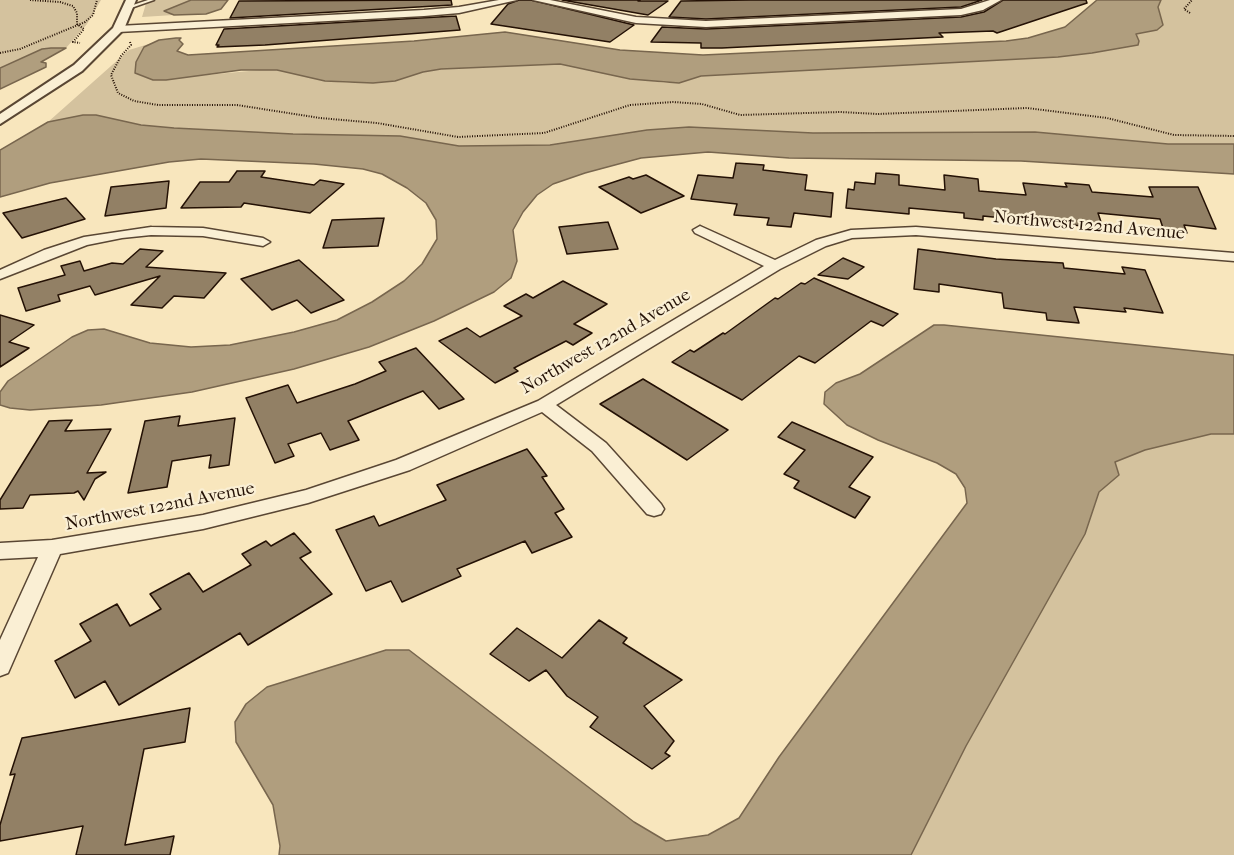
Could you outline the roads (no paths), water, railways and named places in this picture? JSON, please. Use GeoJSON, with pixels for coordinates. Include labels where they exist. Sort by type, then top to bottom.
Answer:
{"type":"FeatureCollection","features":[{"type":"Feature","properties":{"kind":"street"},"geometry":{"type":"LineString","coordinates":[[118,29],[424,13],[513,0]]}},
{"type":"Feature","properties":{"kind":"street"},"geometry":{"type":"LineString","coordinates":[[537,0],[605,16],[706,24],[961,12],[980,8],[997,0]]}},
{"type":"Feature","properties":{"kind":"street"},"geometry":{"type":"LineString","coordinates":[[0,120],[78,68],[118,29],[130,3]]}},
{"type":"Feature","properties":{"kind":"street"},"geometry":{"type":"LineString","coordinates":[[700,230],[775,266]]}},
{"type":"Feature","properties":{"kind":"street"},"geometry":{"type":"LineString","coordinates":[[0,275],[49,253],[84,241],[122,234],[152,231],[203,232],[263,242]]}},
{"type":"Feature","properties":{"kind":"street","name":"Northwest 122nd Avenue"},"geometry":{"type":"LineString","coordinates":[[0,551],[52,548],[203,522],[308,496],[403,465],[544,405],[775,266],[821,243],[851,234],[916,231],[1234,257]]}},
{"type":"Feature","properties":{"kind":"street"},"geometry":{"type":"LineString","coordinates":[[544,405],[599,447],[654,509]]}},
{"type":"Feature","properties":{"kind":"street"},"geometry":{"type":"LineString","coordinates":[[0,666],[52,548]]}},
{"type":"Feature","properties":{"kind":"lane"},"geometry":{"type":"LineString","coordinates":[[130,3],[152,0]]}}]}
